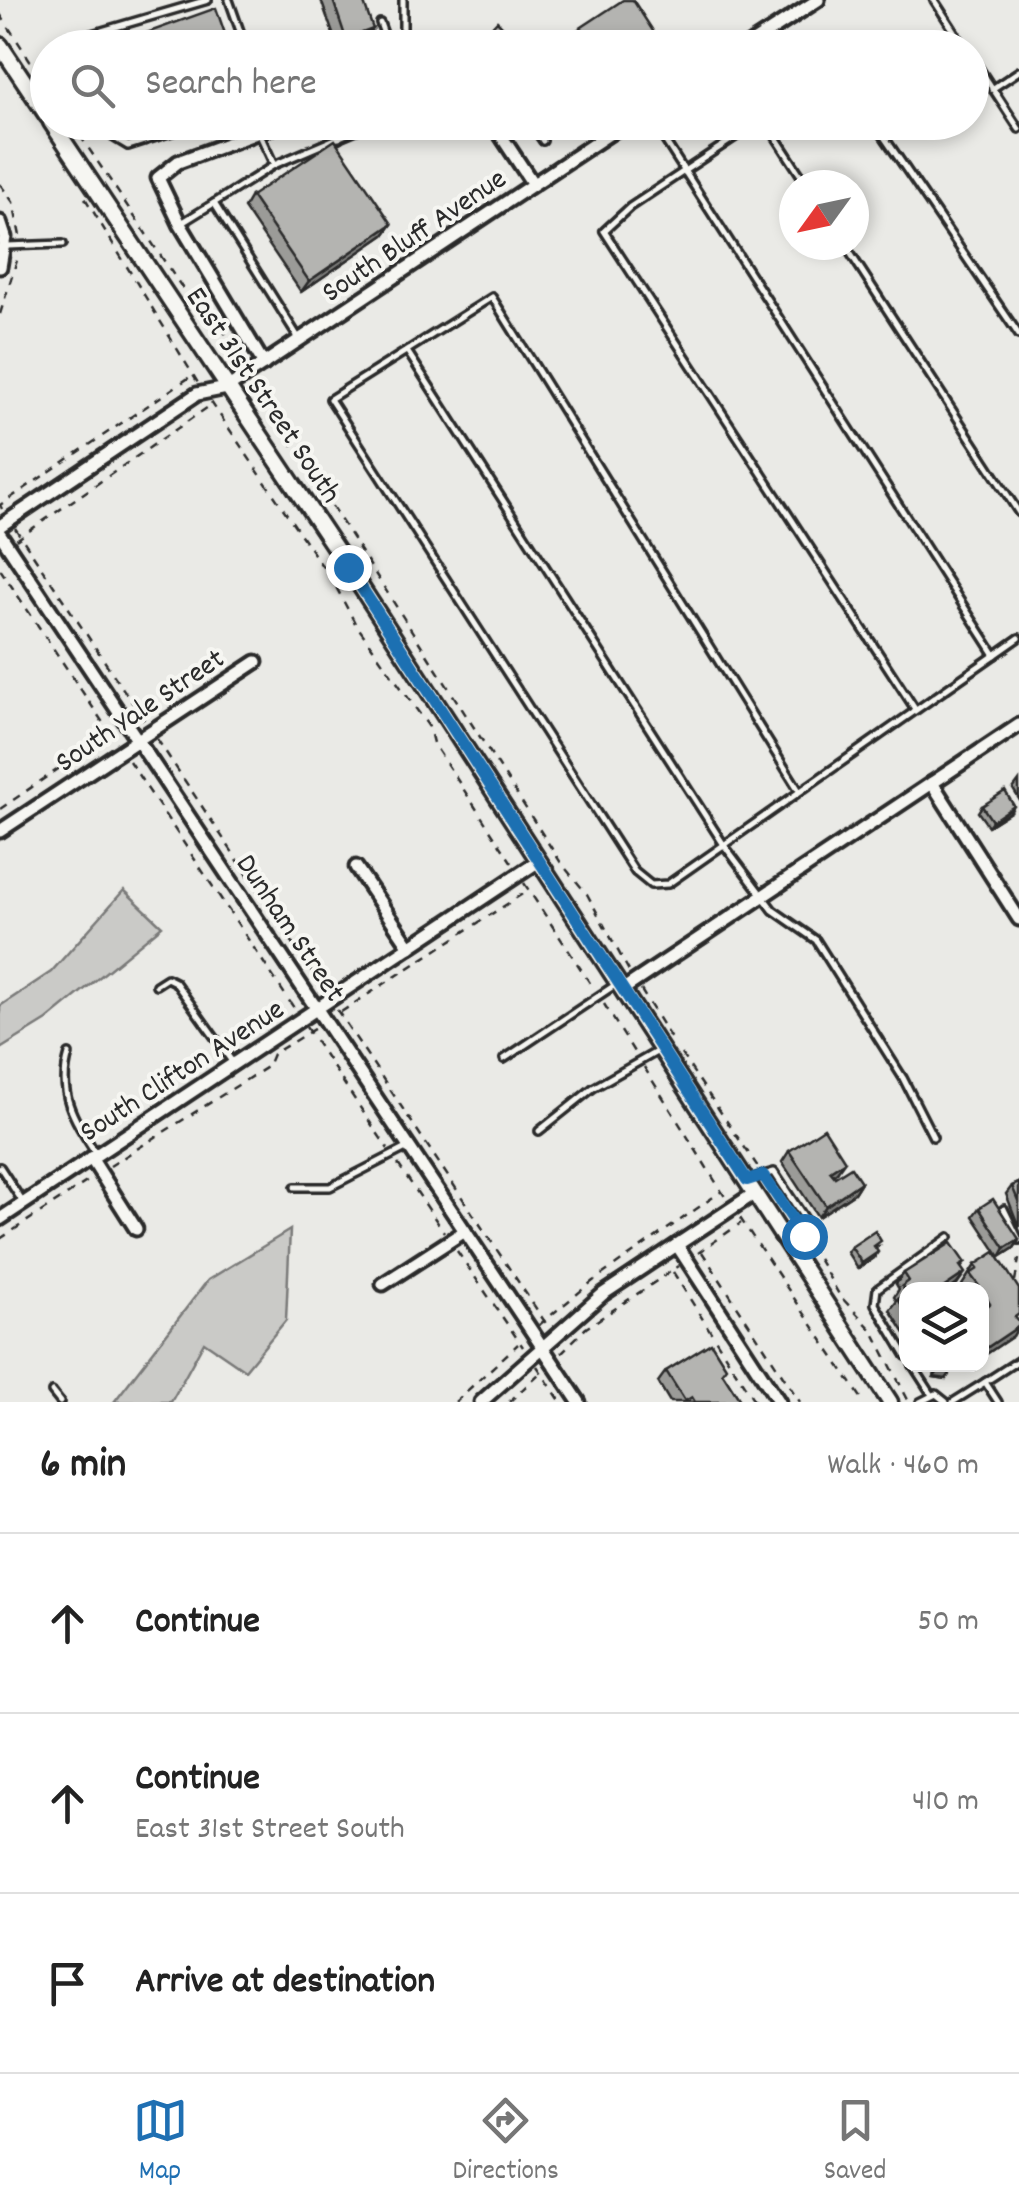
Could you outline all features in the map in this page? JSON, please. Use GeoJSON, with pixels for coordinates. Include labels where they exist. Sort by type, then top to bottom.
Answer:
{"type":"FeatureCollection","features":[{"type":"Feature","properties":{"kind":"street"},"geometry":{"type":"LineString","coordinates":[[772,30],[818,0]]}},
{"type":"Feature","properties":{"kind":"street","name":"East 31st Street South"},"geometry":{"type":"LineString","coordinates":[[0,45],[30,91]]}},
{"type":"Feature","properties":{"kind":"street","name":"East 31st Street South"},"geometry":{"type":"LineString","coordinates":[[62,140],[538,861],[625,984],[661,1049],[890,1402]]}},
{"type":"Feature","properties":{"kind":"street"},"geometry":{"type":"LineString","coordinates":[[241,140],[178,162],[160,173],[161,190],[264,364]]}},
{"type":"Feature","properties":{"kind":"street"},"geometry":{"type":"LineString","coordinates":[[504,140],[533,184]]}},
{"type":"Feature","properties":{"kind":"street","name":"South Bluff Avenue"},"geometry":{"type":"LineString","coordinates":[[227,388],[600,140]]}},
{"type":"Feature","properties":{"kind":"street"},"geometry":{"type":"LineString","coordinates":[[0,222],[4,247],[0,266]]}},
{"type":"Feature","properties":{"kind":"street"},"geometry":{"type":"LineString","coordinates":[[4,531],[227,388]]}},
{"type":"Feature","properties":{"kind":"street","name":"Dunham Street"},"geometry":{"type":"LineString","coordinates":[[4,531],[125,722],[579,1402]]}},
{"type":"Feature","properties":{"kind":"street","name":"South Yale Street"},"geometry":{"type":"LineString","coordinates":[[0,831],[256,662]]}},
{"type":"Feature","properties":{"kind":"street"},"geometry":{"type":"LineString","coordinates":[[625,984],[1019,725]]}},
{"type":"Feature","properties":{"kind":"street"},"geometry":{"type":"LineString","coordinates":[[932,783],[1019,920]]}},
{"type":"Feature","properties":{"kind":"street","name":"South Clifton Avenue"},"geometry":{"type":"LineString","coordinates":[[0,1219],[538,861]]}},
{"type":"Feature","properties":{"kind":"street"},"geometry":{"type":"LineString","coordinates":[[356,867],[410,947]]}},
{"type":"Feature","properties":{"kind":"street"},"geometry":{"type":"LineString","coordinates":[[94,1156],[136,1230]]}},
{"type":"Feature","properties":{"kind":"street"},"geometry":{"type":"LineString","coordinates":[[480,1402],[602,1294],[732,1208],[751,1186]]}},
{"type":"Feature","properties":{"kind":"street"},"geometry":{"type":"LineString","coordinates":[[384,1284],[465,1231]]}},
{"type":"Feature","properties":{"kind":"street"},"geometry":{"type":"LineString","coordinates":[[677,1245],[779,1402]]}},
{"type":"Feature","properties":{"kind":"lane"},"geometry":{"type":"LineString","coordinates":[[105,30],[208,0]]}},
{"type":"Feature","properties":{"kind":"lane"},"geometry":{"type":"LineString","coordinates":[[229,0],[240,30]]}},
{"type":"Feature","properties":{"kind":"lane"},"geometry":{"type":"LineString","coordinates":[[402,30],[403,0]]}},
{"type":"Feature","properties":{"kind":"lane"},"geometry":{"type":"LineString","coordinates":[[934,0],[953,30]]}},
{"type":"Feature","properties":{"kind":"lane"},"geometry":{"type":"LineString","coordinates":[[380,23],[383,30]]}},
{"type":"Feature","properties":{"kind":"lane"},"geometry":{"type":"LineString","coordinates":[[992,88],[1019,71]]}},
{"type":"Feature","properties":{"kind":"lane"},"geometry":{"type":"LineString","coordinates":[[989,84],[1019,129]]}},
{"type":"Feature","properties":{"kind":"lane"},"geometry":{"type":"LineString","coordinates":[[118,140],[128,146],[147,140]]}},
{"type":"Feature","properties":{"kind":"lane"},"geometry":{"type":"LineString","coordinates":[[267,140],[274,165]]}},
{"type":"Feature","properties":{"kind":"lane"},"geometry":{"type":"LineString","coordinates":[[180,224],[274,165],[333,140]]}},
{"type":"Feature","properties":{"kind":"lane"},"geometry":{"type":"LineString","coordinates":[[664,140],[995,655]]}},
{"type":"Feature","properties":{"kind":"lane"},"geometry":{"type":"LineString","coordinates":[[732,140],[630,208],[604,231],[915,709]]}},
{"type":"Feature","properties":{"kind":"lane"},"geometry":{"type":"LineString","coordinates":[[778,140],[797,170]]}},
{"type":"Feature","properties":{"kind":"lane"},"geometry":{"type":"LineString","coordinates":[[886,140],[1019,334]]}},
{"type":"Feature","properties":{"kind":"lane"},"geometry":{"type":"LineString","coordinates":[[214,203],[300,339]]}},
{"type":"Feature","properties":{"kind":"lane"},"geometry":{"type":"LineString","coordinates":[[4,247],[63,244]]}},
{"type":"Feature","properties":{"kind":"lane"},"geometry":{"type":"LineString","coordinates":[[856,260],[1019,514]]}},
{"type":"Feature","properties":{"kind":"lane"},"geometry":{"type":"LineString","coordinates":[[798,789],[492,296],[330,399],[634,872],[651,884],[668,884],[798,789],[1019,638]]}},
{"type":"Feature","properties":{"kind":"lane"},"geometry":{"type":"LineString","coordinates":[[407,352],[724,845],[778,915],[816,940],[902,1078],[933,1137]]}},
{"type":"Feature","properties":{"kind":"lane"},"geometry":{"type":"LineString","coordinates":[[156,985],[167,978],[175,982],[234,1065]]}},
{"type":"Feature","properties":{"kind":"lane"},"geometry":{"type":"LineString","coordinates":[[504,1059],[625,984]]}},
{"type":"Feature","properties":{"kind":"lane"},"geometry":{"type":"LineString","coordinates":[[538,1131],[593,1088],[661,1049]]}},
{"type":"Feature","properties":{"kind":"lane"},"geometry":{"type":"LineString","coordinates":[[69,1054],[63,1084],[66,1102],[94,1156]]}},
{"type":"Feature","properties":{"kind":"lane"},"geometry":{"type":"LineString","coordinates":[[295,1187],[330,1187],[408,1147]]}},
{"type":"Feature","properties":{"kind":"lane"},"geometry":{"type":"LineString","coordinates":[[0,1167],[23,1203]]}},
{"type":"Feature","properties":{"kind":"lane"},"geometry":{"type":"LineString","coordinates":[[751,1186],[763,1175],[774,1172],[813,1230],[789,1245]]}},
{"type":"Feature","properties":{"kind":"lane"},"geometry":{"type":"LineString","coordinates":[[1004,1209],[1019,1240]]}},
{"type":"Feature","properties":{"kind":"lane"},"geometry":{"type":"LineString","coordinates":[[899,1344],[875,1304],[877,1289],[950,1237]]}},
{"type":"Feature","properties":{"kind":"lane"},"geometry":{"type":"LineString","coordinates":[[917,1372],[932,1395],[950,1402],[1019,1360]]}},
{"type":"Feature","properties":{"kind":"lane"},"geometry":{"type":"LineString","coordinates":[[985,1382],[998,1402]]}},
{"type":"Feature","properties":{"kind":"lane"},"geometry":{"type":"LineString","coordinates":[[52,1392],[60,1402]]}},
{"type":"Feature","properties":{"kind":"lane"},"geometry":{"type":"LineString","coordinates":[[920,1402],[932,1395]]}},
{"type":"Feature","properties":{"kind":"path"},"geometry":{"type":"LineString","coordinates":[[0,14],[30,60]]}},
{"type":"Feature","properties":{"kind":"path"},"geometry":{"type":"LineString","coordinates":[[83,140],[191,301],[222,327],[247,374],[531,810],[561,863],[587,894],[625,984],[763,1175],[840,1296],[873,1331],[909,1402]]}},
{"type":"Feature","properties":{"kind":"path"},"geometry":{"type":"LineString","coordinates":[[81,193],[193,376],[335,585],[355,624],[429,727],[433,743],[732,1208],[864,1402]]}},
{"type":"Feature","properties":{"kind":"path"},"geometry":{"type":"LineString","coordinates":[[4,531],[0,505],[193,376]]}},
{"type":"Feature","properties":{"kind":"path"},"geometry":{"type":"LineString","coordinates":[[21,536],[208,398]]}},
{"type":"Feature","properties":{"kind":"path"},"geometry":{"type":"LineString","coordinates":[[4,531],[21,536],[555,1336]]}},
{"type":"Feature","properties":{"kind":"path"},"geometry":{"type":"LineString","coordinates":[[4,531],[21,536]]}},
{"type":"Feature","properties":{"kind":"path"},"geometry":{"type":"LineString","coordinates":[[0,569],[561,1402]]}},
{"type":"Feature","properties":{"kind":"path"},"geometry":{"type":"LineString","coordinates":[[0,809],[125,722]]}},
{"type":"Feature","properties":{"kind":"path"},"geometry":{"type":"LineString","coordinates":[[339,1012],[528,890]]}},
{"type":"Feature","properties":{"kind":"path"},"geometry":{"type":"LineString","coordinates":[[0,1239],[268,1066],[274,1054],[324,1022]]}},
{"type":"Feature","properties":{"kind":"path"},"geometry":{"type":"LineString","coordinates":[[532,1331],[723,1190]]}},
{"type":"Feature","properties":{"kind":"path"},"geometry":{"type":"LineString","coordinates":[[509,1402],[586,1328],[742,1222]]}},
{"type":"Feature","properties":{"kind":"path"},"geometry":{"type":"LineString","coordinates":[[701,1251],[800,1402]]}},
{"type":"Feature","properties":{"kind":"path"},"geometry":{"type":"LineString","coordinates":[[1019,1259],[1014,1274],[1019,1290]]}},
{"type":"Feature","properties":{"kind":"path"},"geometry":{"type":"LineString","coordinates":[[672,1271],[755,1402]]}},
{"type":"Feature","properties":{"kind":"path"},"geometry":{"type":"LineString","coordinates":[[454,1402],[520,1342]]}},
{"type":"Feature","properties":{"kind":"shaded area"},"geometry":{"type":"Polygon","coordinates":[[[124,890],[162,926],[47,1020],[0,1049],[0,1006],[51,972],[124,890]]]}},
{"type":"Feature","properties":{"kind":"shaded area"},"geometry":{"type":"Polygon","coordinates":[[[290,1230],[286,1320],[245,1370],[204,1342],[171,1402],[114,1402],[208,1280],[290,1230]]]}},
{"type":"Feature","properties":{"kind":"building"},"geometry":{"type":"Polygon","coordinates":[[[333,0],[363,0],[373,29],[343,30],[333,0]]]}},
{"type":"Feature","properties":{"kind":"building"},"geometry":{"type":"Polygon","coordinates":[[[623,0],[633,0],[652,30],[577,30],[623,0]]]}},
{"type":"Feature","properties":{"kind":"building"},"geometry":{"type":"Polygon","coordinates":[[[216,8],[224,30],[155,30],[216,8]]]}},
{"type":"Feature","properties":{"kind":"building"},"geometry":{"type":"Polygon","coordinates":[[[497,21],[506,30],[489,30],[497,21]]]}},
{"type":"Feature","properties":{"kind":"building"},"geometry":{"type":"Polygon","coordinates":[[[335,140],[392,224],[309,281],[251,196],[335,140]]]}},
{"type":"Feature","properties":{"kind":"building"},"geometry":{"type":"Polygon","coordinates":[[[1005,791],[1014,806],[992,821],[982,806],[1005,791]]]}},
{"type":"Feature","properties":{"kind":"building"},"geometry":{"type":"Polygon","coordinates":[[[824,1128],[845,1161],[830,1171],[835,1177],[851,1167],[861,1182],[826,1206],[789,1151],[824,1128]]]}},
{"type":"Feature","properties":{"kind":"building"},"geometry":{"type":"Polygon","coordinates":[[[1019,1183],[1019,1203],[1012,1186],[1019,1183]]]}},
{"type":"Feature","properties":{"kind":"building"},"geometry":{"type":"Polygon","coordinates":[[[993,1199],[1019,1239],[1005,1248],[979,1208],[993,1199]]]}},
{"type":"Feature","properties":{"kind":"building"},"geometry":{"type":"Polygon","coordinates":[[[875,1231],[881,1241],[874,1246],[878,1252],[862,1263],[851,1247],[875,1231]]]}},
{"type":"Feature","properties":{"kind":"building"},"geometry":{"type":"Polygon","coordinates":[[[951,1243],[965,1263],[960,1266],[965,1273],[952,1282],[908,1282],[904,1273],[951,1243]]]}},
{"type":"Feature","properties":{"kind":"building"},"geometry":{"type":"Polygon","coordinates":[[[995,1252],[1019,1289],[1019,1314],[1015,1317],[1019,1326],[989,1346],[989,1282],[976,1282],[970,1274],[978,1269],[975,1265],[995,1252]]]}},
{"type":"Feature","properties":{"kind":"building"},"geometry":{"type":"Polygon","coordinates":[[[711,1343],[726,1367],[722,1372],[741,1402],[695,1402],[692,1397],[685,1401],[666,1371],[711,1343]]]}},
{"type":"Feature","properties":{"kind":"route"},"geometry":{"type":"LineString","coordinates":[[348,567],[747,1180],[763,1175],[804,1236]]}}]}
